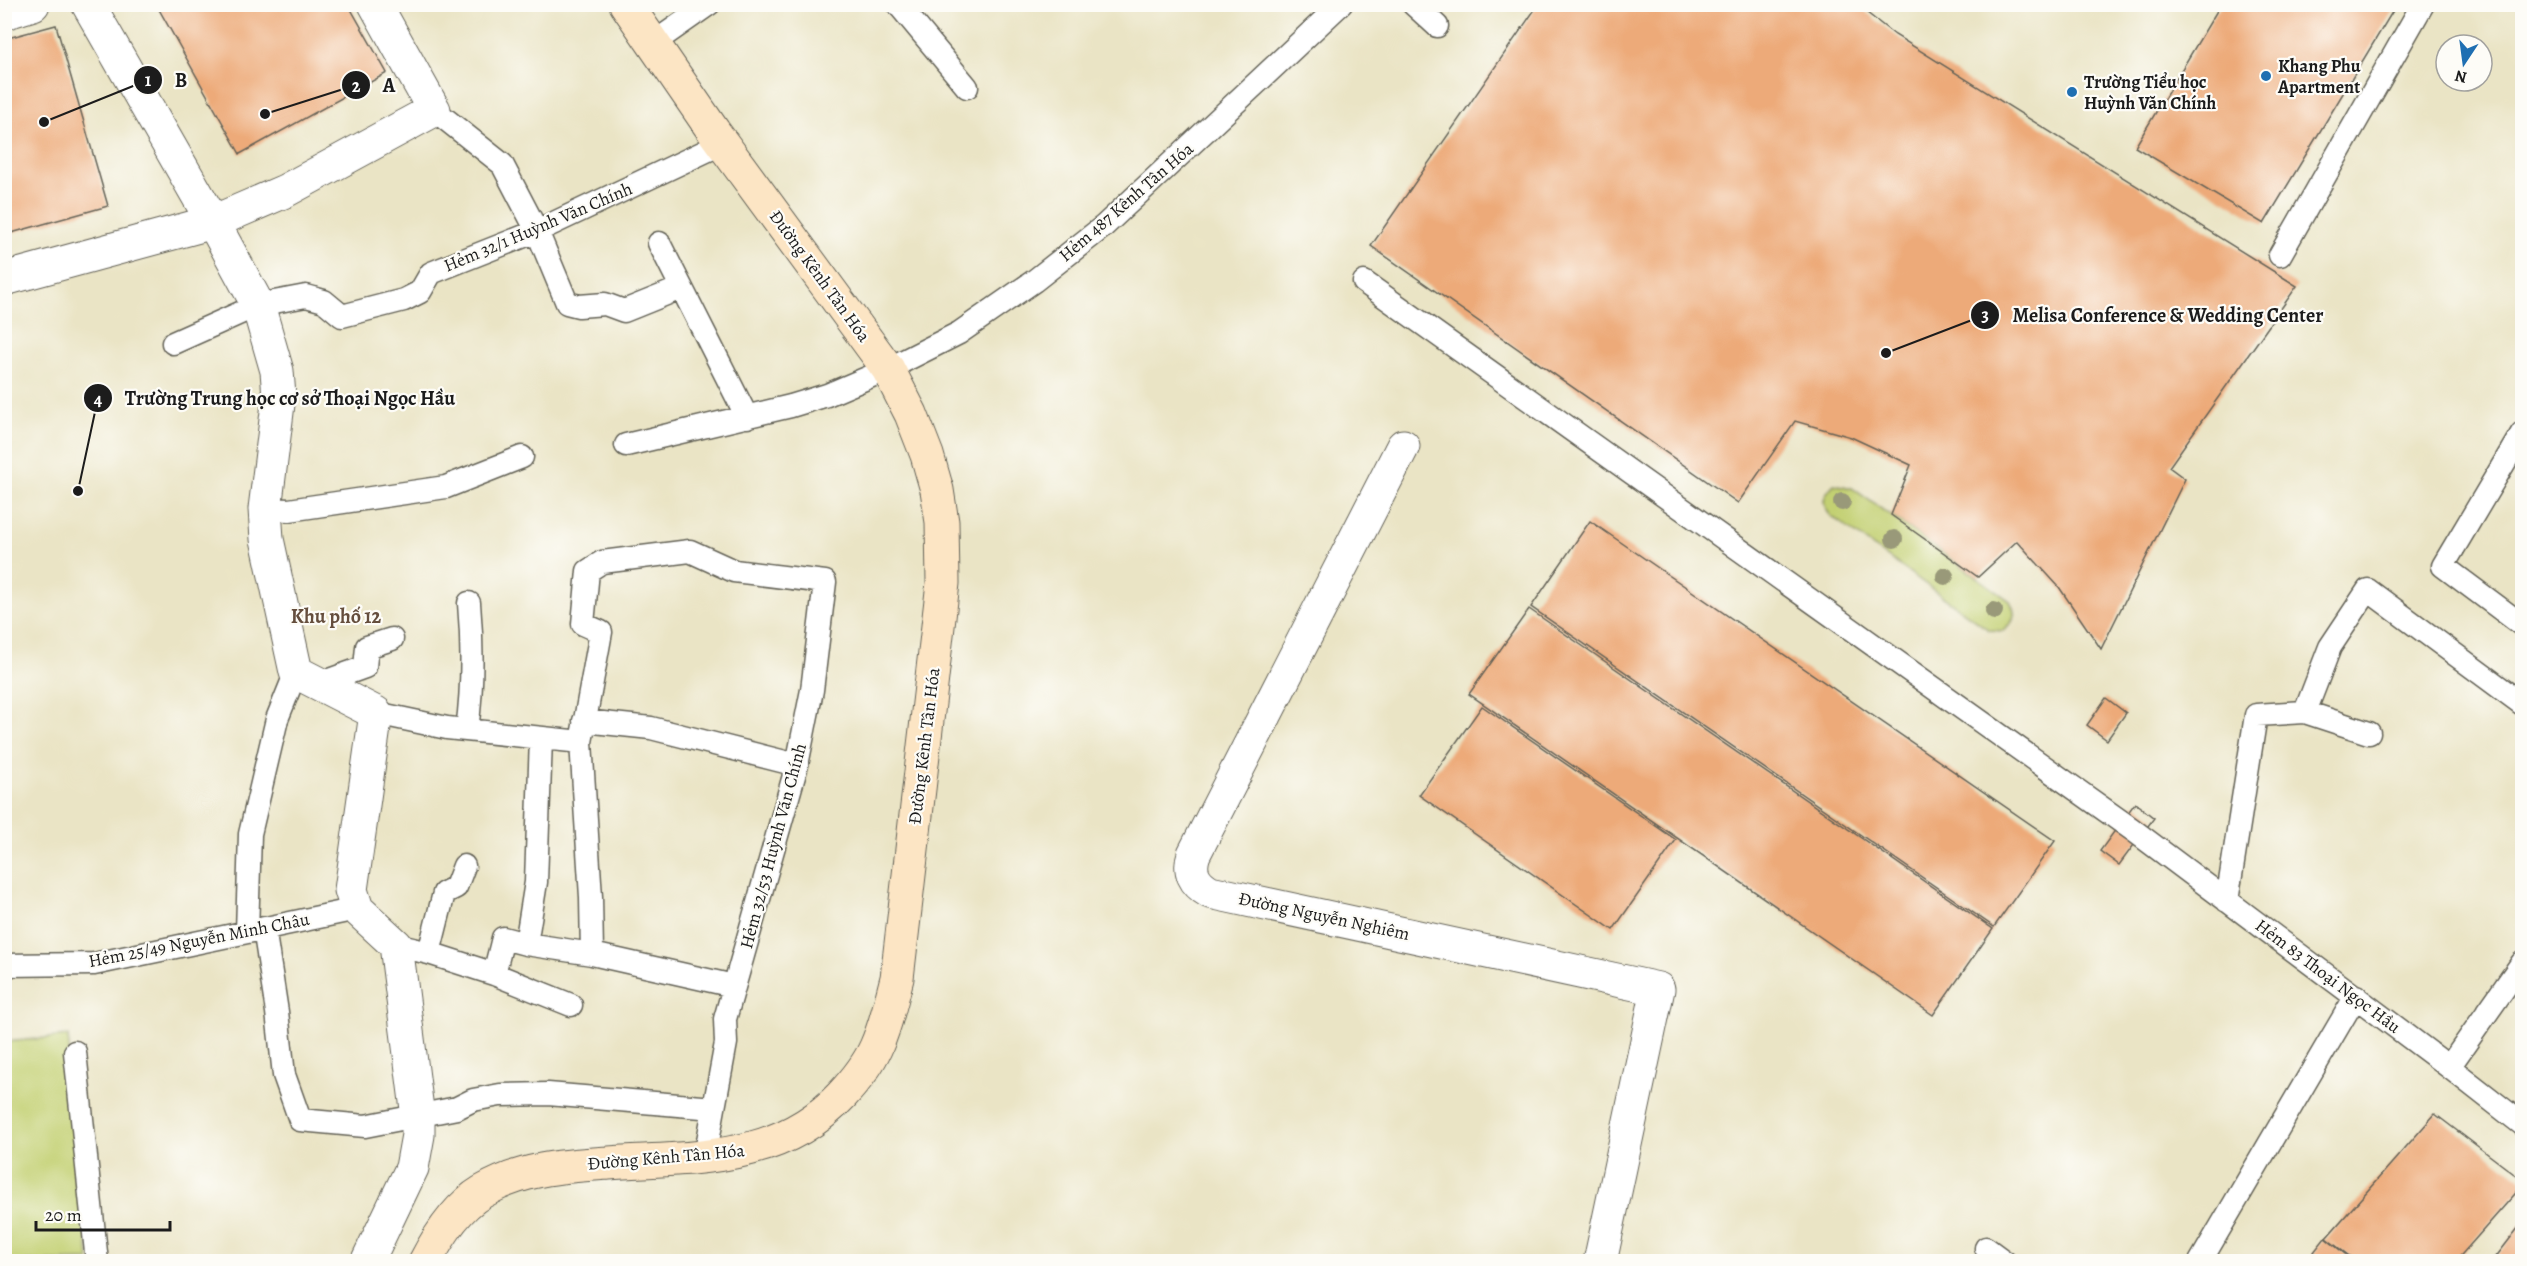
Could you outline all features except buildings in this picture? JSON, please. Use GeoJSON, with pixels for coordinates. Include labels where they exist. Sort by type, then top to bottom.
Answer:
{"type":"FeatureCollection","features":[{"type":"Feature","properties":{"kind":"street"},"geometry":{"type":"LineString","coordinates":[[4,13],[33,4]]}},
{"type":"Feature","properties":{"kind":"street"},"geometry":{"type":"LineString","coordinates":[[88,4],[258,305],[277,371],[279,396],[265,509],[267,538],[307,678],[376,713],[351,890],[357,909],[396,945],[418,1117],[418,1135],[412,1168],[367,1262]]}},
{"type":"Feature","properties":{"kind":"street"},"geometry":{"type":"LineString","coordinates":[[4,279],[213,222],[285,191],[434,110],[375,4]]}},
{"type":"Feature","properties":{"kind":"street","name":"Đường Kênh Tân Hóa"},"geometry":{"type":"LineString","coordinates":[[425,1262],[444,1230],[462,1209],[480,1193],[507,1179],[536,1169],[568,1165],[705,1157],[735,1153],[770,1144],[801,1129],[832,1106],[857,1078],[875,1049],[887,1017],[897,978],[943,583],[944,552],[939,501],[927,455],[911,414],[888,369],[723,144],[626,4]]}},
{"type":"Feature","properties":{"kind":"street","name":"Đường Nguyễn Nghiêm"},"geometry":{"type":"LineString","coordinates":[[1403,446],[1194,854],[1191,865],[1193,876],[1210,892],[1658,989],[1600,1262]]}},
{"type":"Feature","properties":{"kind":"lane"},"geometry":{"type":"LineString","coordinates":[[652,44],[709,4]]}},
{"type":"Feature","properties":{"kind":"lane"},"geometry":{"type":"LineString","coordinates":[[898,4],[967,87]]}},
{"type":"Feature","properties":{"kind":"lane","name":"Hẻm 487 Kênh Tân Hóa"},"geometry":{"type":"LineString","coordinates":[[626,445],[747,417],[826,395],[888,369],[959,333],[1034,281],[1104,226],[1341,4]]}},
{"type":"Feature","properties":{"kind":"lane"},"geometry":{"type":"LineString","coordinates":[[1413,4],[1437,26]]}},
{"type":"Feature","properties":{"kind":"lane"},"geometry":{"type":"LineString","coordinates":[[2280,255],[2423,4]]}},
{"type":"Feature","properties":{"kind":"lane"},"geometry":{"type":"LineString","coordinates":[[434,110],[502,164],[537,231],[567,303],[579,306],[605,304],[624,311],[681,288]]}},
{"type":"Feature","properties":{"kind":"lane","name":"Hẻm 32/1 Huỳnh Văn Chính"},"geometry":{"type":"LineString","coordinates":[[172,343],[258,305],[306,296],[324,301],[342,316],[404,300],[420,292],[431,273],[537,231],[723,144]]}},
{"type":"Feature","properties":{"kind":"lane"},"geometry":{"type":"LineString","coordinates":[[659,243],[747,417]]}},
{"type":"Feature","properties":{"kind":"lane","name":"Hẻm 83 Thoại Ngọc Hầu"},"geometry":{"type":"LineString","coordinates":[[1364,282],[2133,830],[2523,1124]]}},
{"type":"Feature","properties":{"kind":"lane"},"geometry":{"type":"LineString","coordinates":[[2523,433],[2443,566],[2523,626]]}},
{"type":"Feature","properties":{"kind":"lane"},"geometry":{"type":"LineString","coordinates":[[265,509],[289,510],[446,487],[522,457]]}},
{"type":"Feature","properties":{"kind":"lane","name":"Hẻm 32/53 Huỳnh Văn Chính"},"geometry":{"type":"LineString","coordinates":[[583,731],[601,632],[584,624],[588,571],[602,562],[690,551],[734,571],[825,582],[812,690],[797,765],[724,1019],[726,1043],[705,1157]]}},
{"type":"Feature","properties":{"kind":"lane"},"geometry":{"type":"LineString","coordinates":[[2305,712],[2330,647],[2368,590],[2523,704]]}},
{"type":"Feature","properties":{"kind":"lane"},"geometry":{"type":"LineString","coordinates":[[467,730],[472,692],[473,658],[469,603]]}},
{"type":"Feature","properties":{"kind":"lane"},"geometry":{"type":"LineString","coordinates":[[392,639],[367,647],[364,667],[307,678],[277,719],[250,834],[255,930],[277,1012],[284,1075],[300,1120],[364,1126],[418,1117],[500,1095],[548,1094],[714,1108]]}},
{"type":"Feature","properties":{"kind":"lane"},"geometry":{"type":"LineString","coordinates":[[2227,900],[2256,715],[2305,712],[2369,733]]}},
{"type":"Feature","properties":{"kind":"lane"},"geometry":{"type":"LineString","coordinates":[[376,713],[447,728],[541,738],[583,731],[651,728],[797,765]]}},
{"type":"Feature","properties":{"kind":"lane"},"geometry":{"type":"LineString","coordinates":[[583,731],[592,954]]}},
{"type":"Feature","properties":{"kind":"lane"},"geometry":{"type":"LineString","coordinates":[[526,944],[536,882],[541,738]]}},
{"type":"Feature","properties":{"kind":"lane"},"geometry":{"type":"LineString","coordinates":[[429,953],[444,893],[456,887],[464,866]]}},
{"type":"Feature","properties":{"kind":"lane","name":"Hẻm 25/49 Nguyễn Minh Châu"},"geometry":{"type":"LineString","coordinates":[[4,966],[94,964],[357,909]]}},
{"type":"Feature","properties":{"kind":"lane"},"geometry":{"type":"LineString","coordinates":[[494,974],[503,938],[526,944],[592,954],[734,986]]}},
{"type":"Feature","properties":{"kind":"lane"},"geometry":{"type":"LineString","coordinates":[[396,945],[494,974],[571,1005]]}},
{"type":"Feature","properties":{"kind":"lane"},"geometry":{"type":"LineString","coordinates":[[2449,1067],[2523,963]]}},
{"type":"Feature","properties":{"kind":"lane"},"geometry":{"type":"LineString","coordinates":[[2200,1262],[2356,996]]}},
{"type":"Feature","properties":{"kind":"lane"},"geometry":{"type":"LineString","coordinates":[[75,1052],[97,1262]]}},
{"type":"Feature","properties":{"kind":"lane"},"geometry":{"type":"LineString","coordinates":[[1986,1248],[2005,1262]]}},
{"type":"Feature","properties":{"kind":"green space"},"geometry":{"type":"Polygon","coordinates":[[[1834,484],[1852,488],[2010,601],[2014,610],[2014,618],[2010,624],[2003,631],[1989,630],[1831,516],[1825,507],[1824,500],[1834,484]]]}},
{"type":"Feature","properties":{"kind":"green space"},"geometry":{"type":"Polygon","coordinates":[[[68,1036],[89,1260],[5,1262],[5,1042],[68,1036]]]}},
{"type":"Feature","properties":{"kind":"place","name":"Khang Phu Apartment"},"geometry":{"type":"Point","coordinates":[2266,76]}},
{"type":"Feature","properties":{"kind":"place","name":"Trường Tiểu học Huỳnh Văn Chính"},"geometry":{"type":"Point","coordinates":[2072,92]}},
{"type":"Feature","properties":{"kind":"place","name":"A"},"geometry":{"type":"Point","coordinates":[265,114]}},
{"type":"Feature","properties":{"kind":"place","name":"B"},"geometry":{"type":"Point","coordinates":[44,122]}},
{"type":"Feature","properties":{"kind":"place","name":"Melisa Conference & Wedding Center"},"geometry":{"type":"Point","coordinates":[1886,353]}},
{"type":"Feature","properties":{"kind":"place","name":"Trường Trung học cơ sở Thoại Ngọc Hầu"},"geometry":{"type":"Point","coordinates":[78,491]}},
{"type":"Feature","properties":{"kind":"district","name":"Khu phố 12"},"geometry":{"type":"Point","coordinates":[336,616]}}]}
